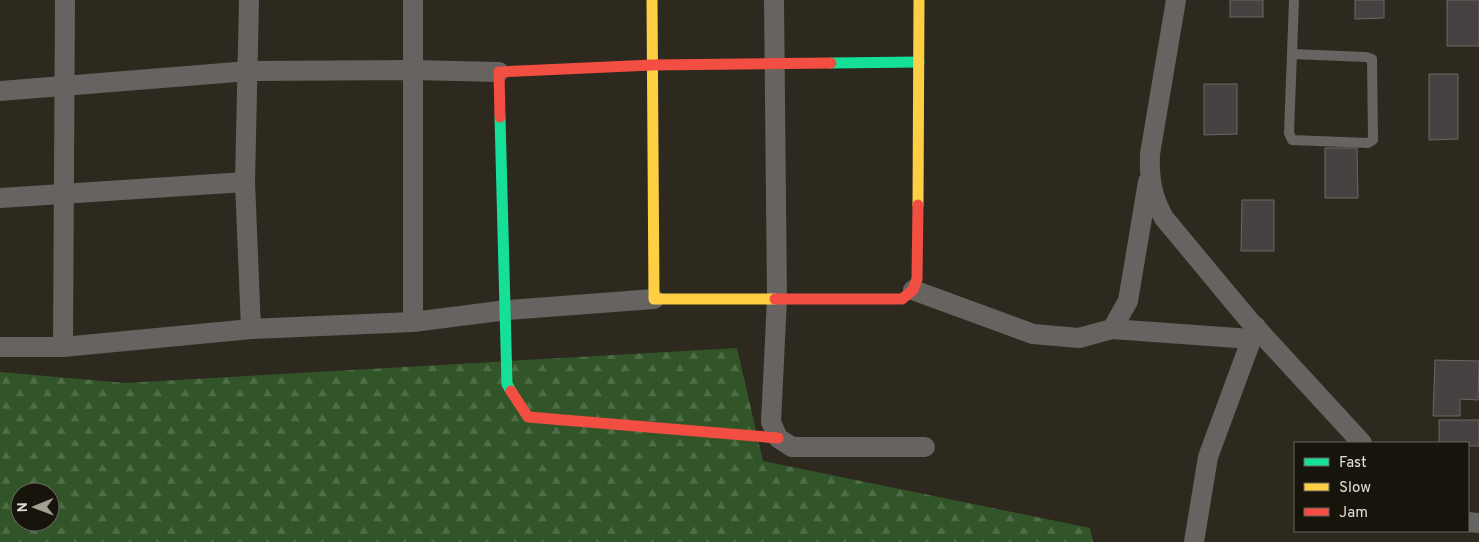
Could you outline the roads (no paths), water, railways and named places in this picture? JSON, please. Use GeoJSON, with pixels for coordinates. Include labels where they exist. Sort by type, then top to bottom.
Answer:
{"type":"FeatureCollection","features":[{"type":"Feature","properties":{"kind":"street"},"geometry":{"type":"LineString","coordinates":[[62,347],[65,0]]}},
{"type":"Feature","properties":{"kind":"street"},"geometry":{"type":"LineString","coordinates":[[249,0],[249,71],[245,182],[251,329]]}},
{"type":"Feature","properties":{"kind":"street"},"geometry":{"type":"LineString","coordinates":[[413,0],[413,322]]}},
{"type":"Feature","properties":{"kind":"street"},"geometry":{"type":"LineString","coordinates":[[652,0],[654,299]]}},
{"type":"Feature","properties":{"kind":"street"},"geometry":{"type":"LineString","coordinates":[[774,0],[777,299],[771,422],[778,438]]}},
{"type":"Feature","properties":{"kind":"street"},"geometry":{"type":"LineString","coordinates":[[0,347],[62,347],[251,329],[413,322],[507,310],[654,299],[902,299],[913,290],[917,279],[919,0]]}},
{"type":"Feature","properties":{"kind":"street"},"geometry":{"type":"LineString","coordinates":[[1112,329],[1128,301],[1176,0]]}},
{"type":"Feature","properties":{"kind":"street"},"geometry":{"type":"LineString","coordinates":[[0,91],[249,71],[413,70],[499,72],[652,65],[919,62]]}},
{"type":"Feature","properties":{"kind":"street"},"geometry":{"type":"LineString","coordinates":[[499,72],[507,310],[507,384],[528,417],[778,438],[792,448],[925,447]]}},
{"type":"Feature","properties":{"kind":"street"},"geometry":{"type":"LineString","coordinates":[[1149,175],[1153,195],[1164,218],[1254,333],[1361,442]]}},
{"type":"Feature","properties":{"kind":"street"},"geometry":{"type":"LineString","coordinates":[[0,198],[245,182]]}},
{"type":"Feature","properties":{"kind":"street"},"geometry":{"type":"LineString","coordinates":[[913,290],[1033,334],[1079,338],[1112,329],[1254,333]]}},
{"type":"Feature","properties":{"kind":"street"},"geometry":{"type":"LineString","coordinates":[[1194,542],[1208,457],[1254,333]]}},
{"type":"Feature","properties":{"kind":"lane"},"geometry":{"type":"LineString","coordinates":[[1292,54],[1366,57],[1372,59],[1373,140],[1368,143],[1292,140],[1289,133],[1294,0]]}}]}
